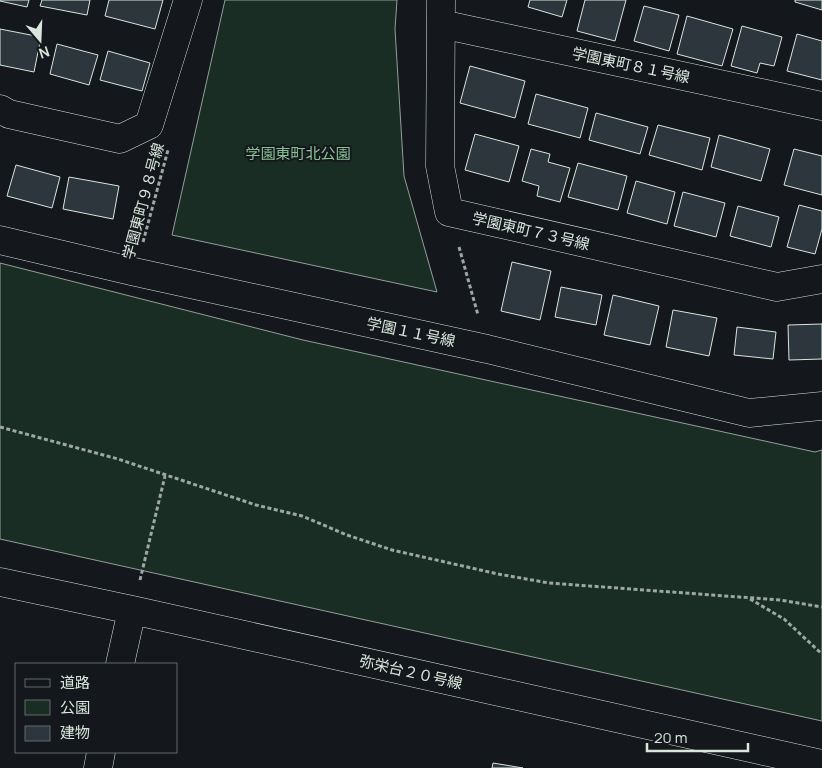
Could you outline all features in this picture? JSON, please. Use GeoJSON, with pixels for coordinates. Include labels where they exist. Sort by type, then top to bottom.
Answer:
{"type":"FeatureCollection","features":[{"type":"Feature","properties":{"kind":"street"},"geometry":{"type":"LineString","coordinates":[[0,109],[9,114],[120,139],[149,125],[188,0]]}},
{"type":"Feature","properties":{"kind":"street"},"geometry":{"type":"LineString","coordinates":[[441,12],[440,166],[449,212]]}},
{"type":"Feature","properties":{"kind":"street","name":"学園東町８１号線"},"geometry":{"type":"LineString","coordinates":[[441,12],[822,106]]}},
{"type":"Feature","properties":{"kind":"street","name":"学園東町７３号線"},"geometry":{"type":"LineString","coordinates":[[449,212],[777,287],[822,279]]}},
{"type":"Feature","properties":{"kind":"street","name":"学園１１号線"},"geometry":{"type":"LineString","coordinates":[[0,240],[135,272],[487,349],[749,413],[822,406]]}},
{"type":"Feature","properties":{"kind":"street","name":"弥栄台２０号線"},"geometry":{"type":"LineString","coordinates":[[0,582],[822,764]]}},
{"type":"Feature","properties":{"kind":"street"},"geometry":{"type":"LineString","coordinates":[[120,663],[132,610]]}},
{"type":"Feature","properties":{"kind":"street"},"geometry":{"type":"LineString","coordinates":[[98,768],[101,753]]}},
{"type":"Feature","properties":{"kind":"path","name":"学園東町９８号線"},"geometry":{"type":"LineString","coordinates":[[135,272],[170,145]]}},
{"type":"Feature","properties":{"kind":"path"},"geometry":{"type":"LineString","coordinates":[[449,212],[487,349]]}},
{"type":"Feature","properties":{"kind":"path"},"geometry":{"type":"LineString","coordinates":[[0,427],[118,459],[256,505],[302,516],[347,535],[392,550],[498,574],[549,583],[780,600],[822,607]]}},
{"type":"Feature","properties":{"kind":"path"},"geometry":{"type":"LineString","coordinates":[[132,610],[165,476]]}},
{"type":"Feature","properties":{"kind":"path"},"geometry":{"type":"LineString","coordinates":[[749,598],[784,619],[822,654]]}},
{"type":"Feature","properties":{"kind":"green space","name":"学園東町北公園"},"geometry":{"type":"Polygon","coordinates":[[[225,0],[397,0],[395,29],[404,176],[437,292],[172,235],[225,0]]]}},
{"type":"Feature","properties":{"kind":"green space"},"geometry":{"type":"Polygon","coordinates":[[[0,263],[303,340],[815,452],[822,450],[822,721],[0,539],[0,263]]]}},
{"type":"Feature","properties":{"kind":"building"},"geometry":{"type":"Polygon","coordinates":[[[0,0],[29,0],[27,7],[0,0]]]}},
{"type":"Feature","properties":{"kind":"building"},"geometry":{"type":"Polygon","coordinates":[[[42,0],[90,0],[87,15],[40,6],[42,0]]]}},
{"type":"Feature","properties":{"kind":"building"},"geometry":{"type":"Polygon","coordinates":[[[109,0],[163,0],[155,29],[105,16],[109,0]]]}},
{"type":"Feature","properties":{"kind":"building"},"geometry":{"type":"Polygon","coordinates":[[[530,0],[567,0],[562,17],[528,7],[530,0]]]}},
{"type":"Feature","properties":{"kind":"building"},"geometry":{"type":"Polygon","coordinates":[[[585,0],[626,0],[615,41],[577,31],[585,0]]]}},
{"type":"Feature","properties":{"kind":"building"},"geometry":{"type":"Polygon","coordinates":[[[795,0],[822,0],[822,10],[795,2],[795,0]]]}},
{"type":"Feature","properties":{"kind":"building"},"geometry":{"type":"Polygon","coordinates":[[[644,6],[679,15],[669,51],[634,41],[644,6]]]}},
{"type":"Feature","properties":{"kind":"building"},"geometry":{"type":"Polygon","coordinates":[[[687,16],[733,29],[722,66],[677,54],[687,16]]]}},
{"type":"Feature","properties":{"kind":"building"},"geometry":{"type":"Polygon","coordinates":[[[742,26],[782,37],[774,66],[760,63],[757,73],[731,66],[742,26]]]}},
{"type":"Feature","properties":{"kind":"building"},"geometry":{"type":"Polygon","coordinates":[[[0,29],[41,37],[34,72],[0,65],[0,29]]]}},
{"type":"Feature","properties":{"kind":"building"},"geometry":{"type":"Polygon","coordinates":[[[797,34],[822,41],[822,80],[787,71],[797,34]]]}},
{"type":"Feature","properties":{"kind":"building"},"geometry":{"type":"Polygon","coordinates":[[[57,44],[98,55],[89,85],[50,74],[57,44]]]}},
{"type":"Feature","properties":{"kind":"building"},"geometry":{"type":"Polygon","coordinates":[[[108,51],[150,63],[142,91],[100,80],[108,51]]]}},
{"type":"Feature","properties":{"kind":"building"},"geometry":{"type":"Polygon","coordinates":[[[470,66],[525,81],[515,118],[460,103],[470,66]]]}},
{"type":"Feature","properties":{"kind":"building"},"geometry":{"type":"Polygon","coordinates":[[[536,94],[588,108],[580,138],[528,124],[536,94]]]}},
{"type":"Feature","properties":{"kind":"building"},"geometry":{"type":"Polygon","coordinates":[[[596,113],[648,127],[640,154],[589,140],[596,113]]]}},
{"type":"Feature","properties":{"kind":"building"},"geometry":{"type":"Polygon","coordinates":[[[658,125],[710,138],[702,170],[649,155],[658,125]]]}},
{"type":"Feature","properties":{"kind":"building"},"geometry":{"type":"Polygon","coordinates":[[[475,134],[519,146],[509,182],[465,170],[475,134]]]}},
{"type":"Feature","properties":{"kind":"building"},"geometry":{"type":"Polygon","coordinates":[[[719,135],[770,149],[761,181],[711,167],[719,135]]]}},
{"type":"Feature","properties":{"kind":"building"},"geometry":{"type":"Polygon","coordinates":[[[531,149],[550,154],[548,162],[570,168],[560,202],[537,196],[539,186],[522,181],[531,149]]]}},
{"type":"Feature","properties":{"kind":"building"},"geometry":{"type":"Polygon","coordinates":[[[794,149],[822,156],[822,195],[784,185],[794,149]]]}},
{"type":"Feature","properties":{"kind":"building"},"geometry":{"type":"Polygon","coordinates":[[[578,163],[627,176],[618,210],[568,197],[578,163]]]}},
{"type":"Feature","properties":{"kind":"building"},"geometry":{"type":"Polygon","coordinates":[[[16,165],[60,177],[52,208],[7,196],[16,165]]]}},
{"type":"Feature","properties":{"kind":"building"},"geometry":{"type":"Polygon","coordinates":[[[69,177],[119,186],[113,219],[63,209],[69,177]]]}},
{"type":"Feature","properties":{"kind":"building"},"geometry":{"type":"Polygon","coordinates":[[[636,181],[675,192],[667,224],[627,213],[636,181]]]}},
{"type":"Feature","properties":{"kind":"building"},"geometry":{"type":"Polygon","coordinates":[[[683,192],[725,203],[716,237],[674,226],[683,192]]]}},
{"type":"Feature","properties":{"kind":"building"},"geometry":{"type":"Polygon","coordinates":[[[799,205],[822,211],[822,229],[815,254],[787,247],[799,205]]]}},
{"type":"Feature","properties":{"kind":"building"},"geometry":{"type":"Polygon","coordinates":[[[738,206],[779,217],[771,247],[730,236],[738,206]]]}},
{"type":"Feature","properties":{"kind":"building"},"geometry":{"type":"Polygon","coordinates":[[[512,262],[551,271],[540,320],[501,311],[512,262]]]}},
{"type":"Feature","properties":{"kind":"building"},"geometry":{"type":"Polygon","coordinates":[[[561,287],[602,295],[596,325],[555,317],[561,287]]]}},
{"type":"Feature","properties":{"kind":"building"},"geometry":{"type":"Polygon","coordinates":[[[613,295],[659,306],[650,345],[604,335],[613,295]]]}},
{"type":"Feature","properties":{"kind":"building"},"geometry":{"type":"Polygon","coordinates":[[[673,310],[717,318],[709,356],[666,347],[673,310]]]}},
{"type":"Feature","properties":{"kind":"building"},"geometry":{"type":"Polygon","coordinates":[[[822,324],[822,359],[789,360],[788,325],[822,324]]]}},
{"type":"Feature","properties":{"kind":"building"},"geometry":{"type":"Polygon","coordinates":[[[737,327],[776,332],[773,359],[734,355],[737,327]]]}},
{"type":"Feature","properties":{"kind":"building"},"geometry":{"type":"Polygon","coordinates":[[[493,763],[523,768],[492,768],[493,763]]]}}]}
